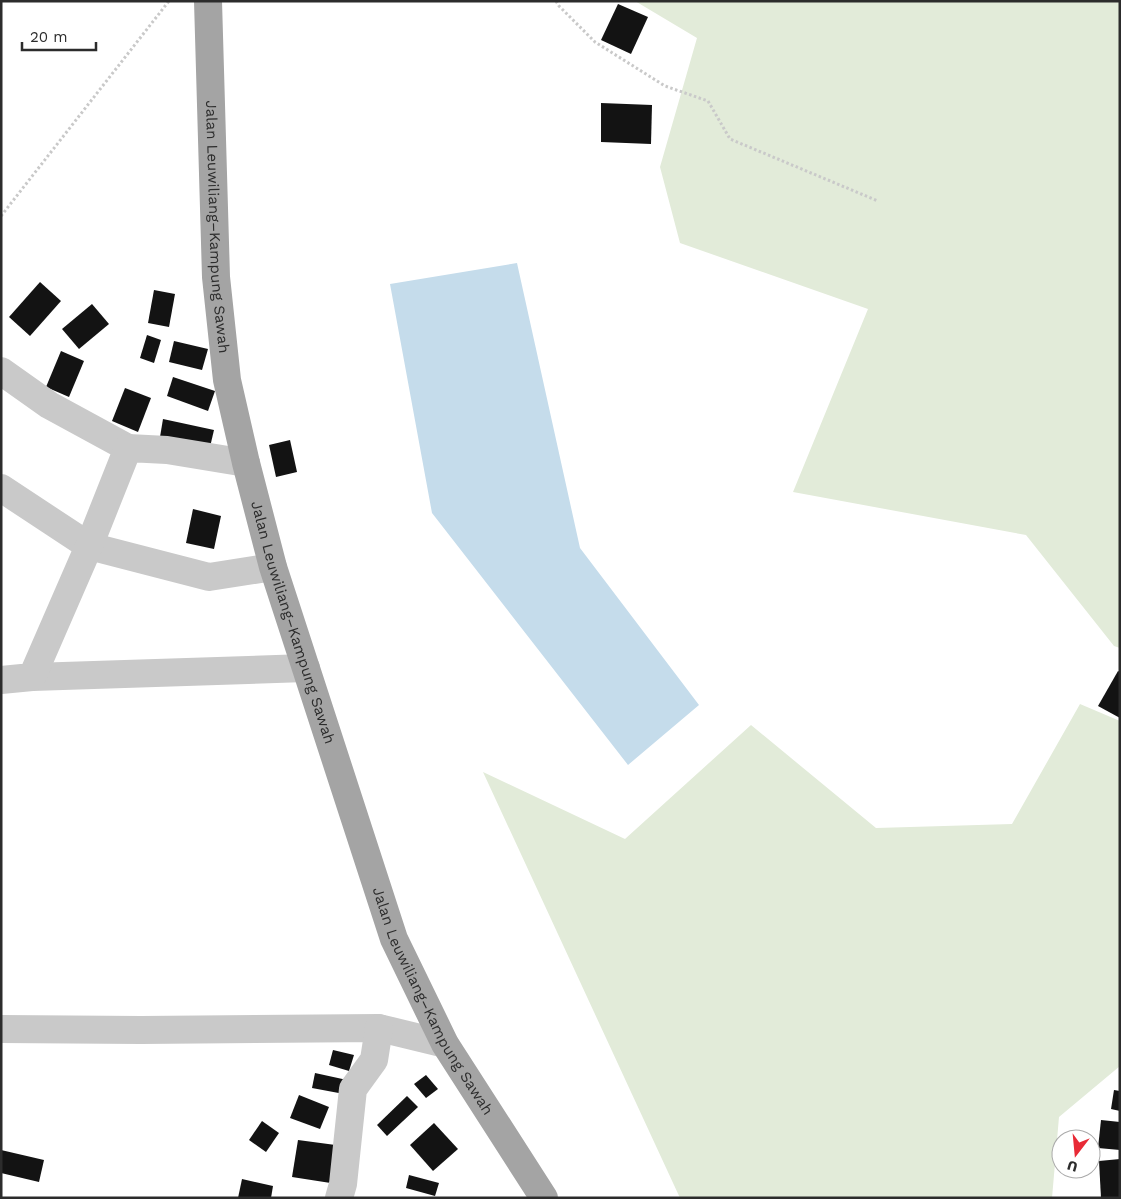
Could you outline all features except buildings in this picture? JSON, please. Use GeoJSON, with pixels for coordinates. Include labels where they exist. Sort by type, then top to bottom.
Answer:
{"type":"FeatureCollection","features":[{"type":"Feature","properties":{"kind":"main road","name":"Jalan Leuwiliang–Kampung Sawah"},"geometry":{"type":"LineString","coordinates":[[208,1],[216,277],[226,380],[273,567],[394,939],[445,1044],[544,1198]]}},
{"type":"Feature","properties":{"kind":"street"},"geometry":{"type":"LineString","coordinates":[[1,371],[49,405],[128,448],[167,450],[246,463]]}},
{"type":"Feature","properties":{"kind":"street"},"geometry":{"type":"LineString","coordinates":[[32,678],[89,546],[128,448]]}},
{"type":"Feature","properties":{"kind":"street"},"geometry":{"type":"LineString","coordinates":[[1,488],[89,546],[209,577],[273,567]]}},
{"type":"Feature","properties":{"kind":"street"},"geometry":{"type":"LineString","coordinates":[[1,680],[306,668]]}},
{"type":"Feature","properties":{"kind":"street"},"geometry":{"type":"LineString","coordinates":[[1,1029],[379,1028],[445,1044]]}},
{"type":"Feature","properties":{"kind":"street"},"geometry":{"type":"LineString","coordinates":[[339,1198],[343,1184],[354,1089],[374,1060],[379,1028]]}},
{"type":"Feature","properties":{"kind":"path"},"geometry":{"type":"LineString","coordinates":[[1,216],[170,1]]}},
{"type":"Feature","properties":{"kind":"path"},"geometry":{"type":"LineString","coordinates":[[556,1],[595,42],[665,86],[708,101],[730,139],[878,201]]}},
{"type":"Feature","properties":{"kind":"green space"},"geometry":{"type":"Polygon","coordinates":[[[635,1],[1120,1],[1120,648],[1114,646],[1026,535],[793,492],[868,309],[680,243],[660,167],[697,38],[635,1]]]}},
{"type":"Feature","properties":{"kind":"green space"},"geometry":{"type":"Polygon","coordinates":[[[1080,704],[1120,721],[1120,1066],[1059,1117],[1058,1129],[1051,1129],[1051,1179],[1054,1179],[1052,1198],[680,1198],[483,772],[625,839],[751,725],[876,828],[1012,824],[1080,704]]]}},
{"type":"Feature","properties":{"kind":"water"},"geometry":{"type":"Polygon","coordinates":[[[517,263],[580,548],[699,705],[628,765],[432,513],[390,284],[517,263]]]}}]}
